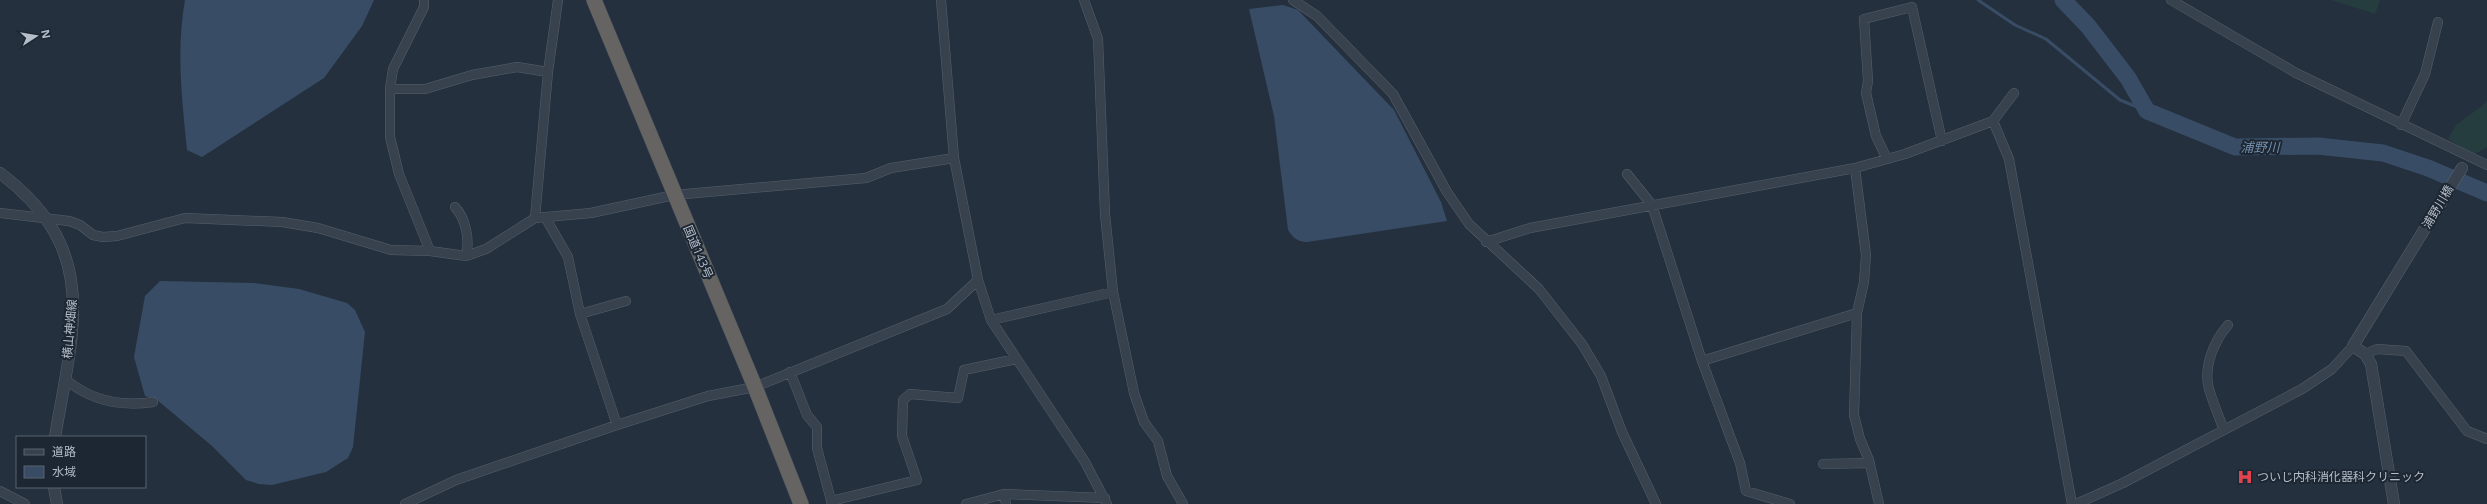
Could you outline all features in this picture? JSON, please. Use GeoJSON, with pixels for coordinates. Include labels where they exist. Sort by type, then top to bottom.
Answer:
{"type":"FeatureCollection","features":[{"type":"Feature","properties":{"kind":"highway","name":"国道143号"},"geometry":{"type":"LineString","coordinates":[[594,0],[755,387],[801,504]]}},
{"type":"Feature","properties":{"kind":"street"},"geometry":{"type":"LineString","coordinates":[[424,0],[424,7],[393,69],[390,89],[390,137],[399,174],[430,251]]}},
{"type":"Feature","properties":{"kind":"street"},"geometry":{"type":"LineString","coordinates":[[535,218],[548,72],[558,0]]}},
{"type":"Feature","properties":{"kind":"street"},"geometry":{"type":"LineString","coordinates":[[941,0],[954,158],[978,280],[991,320],[1085,462],[1106,501]]}},
{"type":"Feature","properties":{"kind":"street"},"geometry":{"type":"LineString","coordinates":[[1084,0],[1098,39],[1105,214],[1113,292],[1137,400],[1144,422],[1158,441],[1166,476],[1183,504]]}},
{"type":"Feature","properties":{"kind":"street"},"geometry":{"type":"LineString","coordinates":[[1293,0],[1317,16],[1393,94],[1447,192],[1469,224],[1486,242],[1539,289],[1582,344],[1601,376],[1625,439],[1656,504]]}},
{"type":"Feature","properties":{"kind":"street"},"geometry":{"type":"LineString","coordinates":[[2170,0],[2296,73],[2468,158],[2487,165]]}},
{"type":"Feature","properties":{"kind":"street"},"geometry":{"type":"LineString","coordinates":[[1887,159],[1876,136],[1866,93],[1868,74],[1864,19],[1912,8],[1942,141]]}},
{"type":"Feature","properties":{"kind":"street"},"geometry":{"type":"LineString","coordinates":[[2401,125],[2425,74],[2438,22]]}},
{"type":"Feature","properties":{"kind":"street"},"geometry":{"type":"LineString","coordinates":[[390,89],[425,89],[472,75],[517,67],[548,72]]}},
{"type":"Feature","properties":{"kind":"street"},"geometry":{"type":"LineString","coordinates":[[1486,242],[1530,228],[1855,168],[1887,159],[1942,141],[1993,121],[2014,92]]}},
{"type":"Feature","properties":{"kind":"street"},"geometry":{"type":"LineString","coordinates":[[1993,121],[2010,159],[2072,504]]}},
{"type":"Feature","properties":{"kind":"street"},"geometry":{"type":"LineString","coordinates":[[0,212],[69,221],[80,225],[93,235],[103,237],[117,236],[185,218],[282,222],[318,228],[391,250],[430,251],[466,256],[486,249],[535,218],[591,213],[674,195],[866,178],[891,168],[954,158]]}},
{"type":"Feature","properties":{"kind":"street"},"geometry":{"type":"LineString","coordinates":[[2462,168],[2468,158]]}},
{"type":"Feature","properties":{"kind":"street"},"geometry":{"type":"LineString","coordinates":[[1855,168],[1866,255],[1864,282],[1857,312],[1854,415],[1870,463],[1879,504]]}},
{"type":"Feature","properties":{"kind":"street","name":"浦野川橋"},"geometry":{"type":"LineString","coordinates":[[2352,346],[2462,168]]}},
{"type":"Feature","properties":{"kind":"street","name":"横山神畑線"},"geometry":{"type":"LineString","coordinates":[[0,173],[17,186],[46,217],[64,250],[73,286],[74,308],[65,379],[55,436]]}},
{"type":"Feature","properties":{"kind":"street"},"geometry":{"type":"LineString","coordinates":[[1627,174],[1652,205],[1702,361],[1740,463],[1746,491],[1790,504]]}},
{"type":"Feature","properties":{"kind":"street"},"geometry":{"type":"LineString","coordinates":[[455,207],[463,215],[468,249],[466,256]]}},
{"type":"Feature","properties":{"kind":"street"},"geometry":{"type":"LineString","coordinates":[[545,217],[568,257],[580,314],[617,425]]}},
{"type":"Feature","properties":{"kind":"street"},"geometry":{"type":"LineString","coordinates":[[405,504],[456,480],[617,425],[708,396],[755,387],[947,309],[978,280]]}},
{"type":"Feature","properties":{"kind":"street"},"geometry":{"type":"LineString","coordinates":[[991,320],[1113,292]]}},
{"type":"Feature","properties":{"kind":"street"},"geometry":{"type":"LineString","coordinates":[[580,314],[626,301]]}},
{"type":"Feature","properties":{"kind":"street"},"geometry":{"type":"LineString","coordinates":[[1702,361],[1857,312]]}},
{"type":"Feature","properties":{"kind":"street"},"geometry":{"type":"LineString","coordinates":[[2224,430],[2208,388],[2210,357],[2222,332],[2228,325]]}},
{"type":"Feature","properties":{"kind":"street"},"geometry":{"type":"LineString","coordinates":[[2076,504],[2224,430],[2324,376],[2352,346],[2365,354],[2371,364],[2394,504]]}},
{"type":"Feature","properties":{"kind":"street"},"geometry":{"type":"LineString","coordinates":[[2365,354],[2377,349],[2406,351],[2467,431],[2487,439]]}},
{"type":"Feature","properties":{"kind":"street"},"geometry":{"type":"LineString","coordinates":[[790,372],[807,415],[817,427],[817,448],[831,502],[917,480],[902,436],[903,400],[910,394],[958,398],[964,370],[1016,359]]}},
{"type":"Feature","properties":{"kind":"street"},"geometry":{"type":"LineString","coordinates":[[65,379],[85,394],[114,403],[129,405],[153,402]]}},
{"type":"Feature","properties":{"kind":"street"},"geometry":{"type":"LineString","coordinates":[[1823,464],[1870,463]]}},
{"type":"Feature","properties":{"kind":"street"},"geometry":{"type":"LineString","coordinates":[[54,488],[57,504]]}},
{"type":"Feature","properties":{"kind":"street"},"geometry":{"type":"LineString","coordinates":[[0,491],[25,504]]}},
{"type":"Feature","properties":{"kind":"street"},"geometry":{"type":"LineString","coordinates":[[966,504],[1004,494],[1106,501]]}},
{"type":"Feature","properties":{"kind":"street"},"geometry":{"type":"LineString","coordinates":[[1004,494],[1006,504]]}},
{"type":"Feature","properties":{"kind":"green space"},"geometry":{"type":"Polygon","coordinates":[[[2332,0],[2380,0],[2375,14],[2332,0]]]}},
{"type":"Feature","properties":{"kind":"green space"},"geometry":{"type":"Polygon","coordinates":[[[2487,100],[2487,147],[2473,155],[2448,139],[2456,125],[2486,103],[2487,100]]]}},
{"type":"Feature","properties":{"kind":"water"},"geometry":{"type":"Polygon","coordinates":[[[185,0],[374,0],[362,26],[324,78],[202,157],[187,150],[180,56],[182,19],[185,0]]]}},
{"type":"Feature","properties":{"kind":"water"},"geometry":{"type":"Polygon","coordinates":[[[1283,5],[1298,10],[1394,110],[1441,202],[1447,221],[1307,242],[1298,240],[1290,233],[1288,230],[1274,116],[1249,9],[1283,5]]]}},
{"type":"Feature","properties":{"kind":"water"},"geometry":{"type":"Polygon","coordinates":[[[160,281],[254,283],[299,289],[347,303],[355,310],[365,332],[353,447],[348,458],[326,472],[272,485],[259,484],[246,480],[212,446],[156,399],[145,396],[134,357],[145,296],[160,281]]]}},
{"type":"Feature","properties":{"kind":"waterway"},"geometry":{"type":"LineString","coordinates":[[1978,0],[2015,25],[2046,39],[2120,100],[2147,111]]}},
{"type":"Feature","properties":{"kind":"waterway","name":"浦野川"},"geometry":{"type":"LineString","coordinates":[[2063,0],[2088,26],[2128,78],[2147,111],[2235,147],[2318,146],[2383,153],[2428,168],[2487,193]]}},
{"type":"Feature","properties":{"kind":"place","name":"ついじ内科消化器科クリニック"},"geometry":{"type":"Point","coordinates":[2245,477]}}]}
